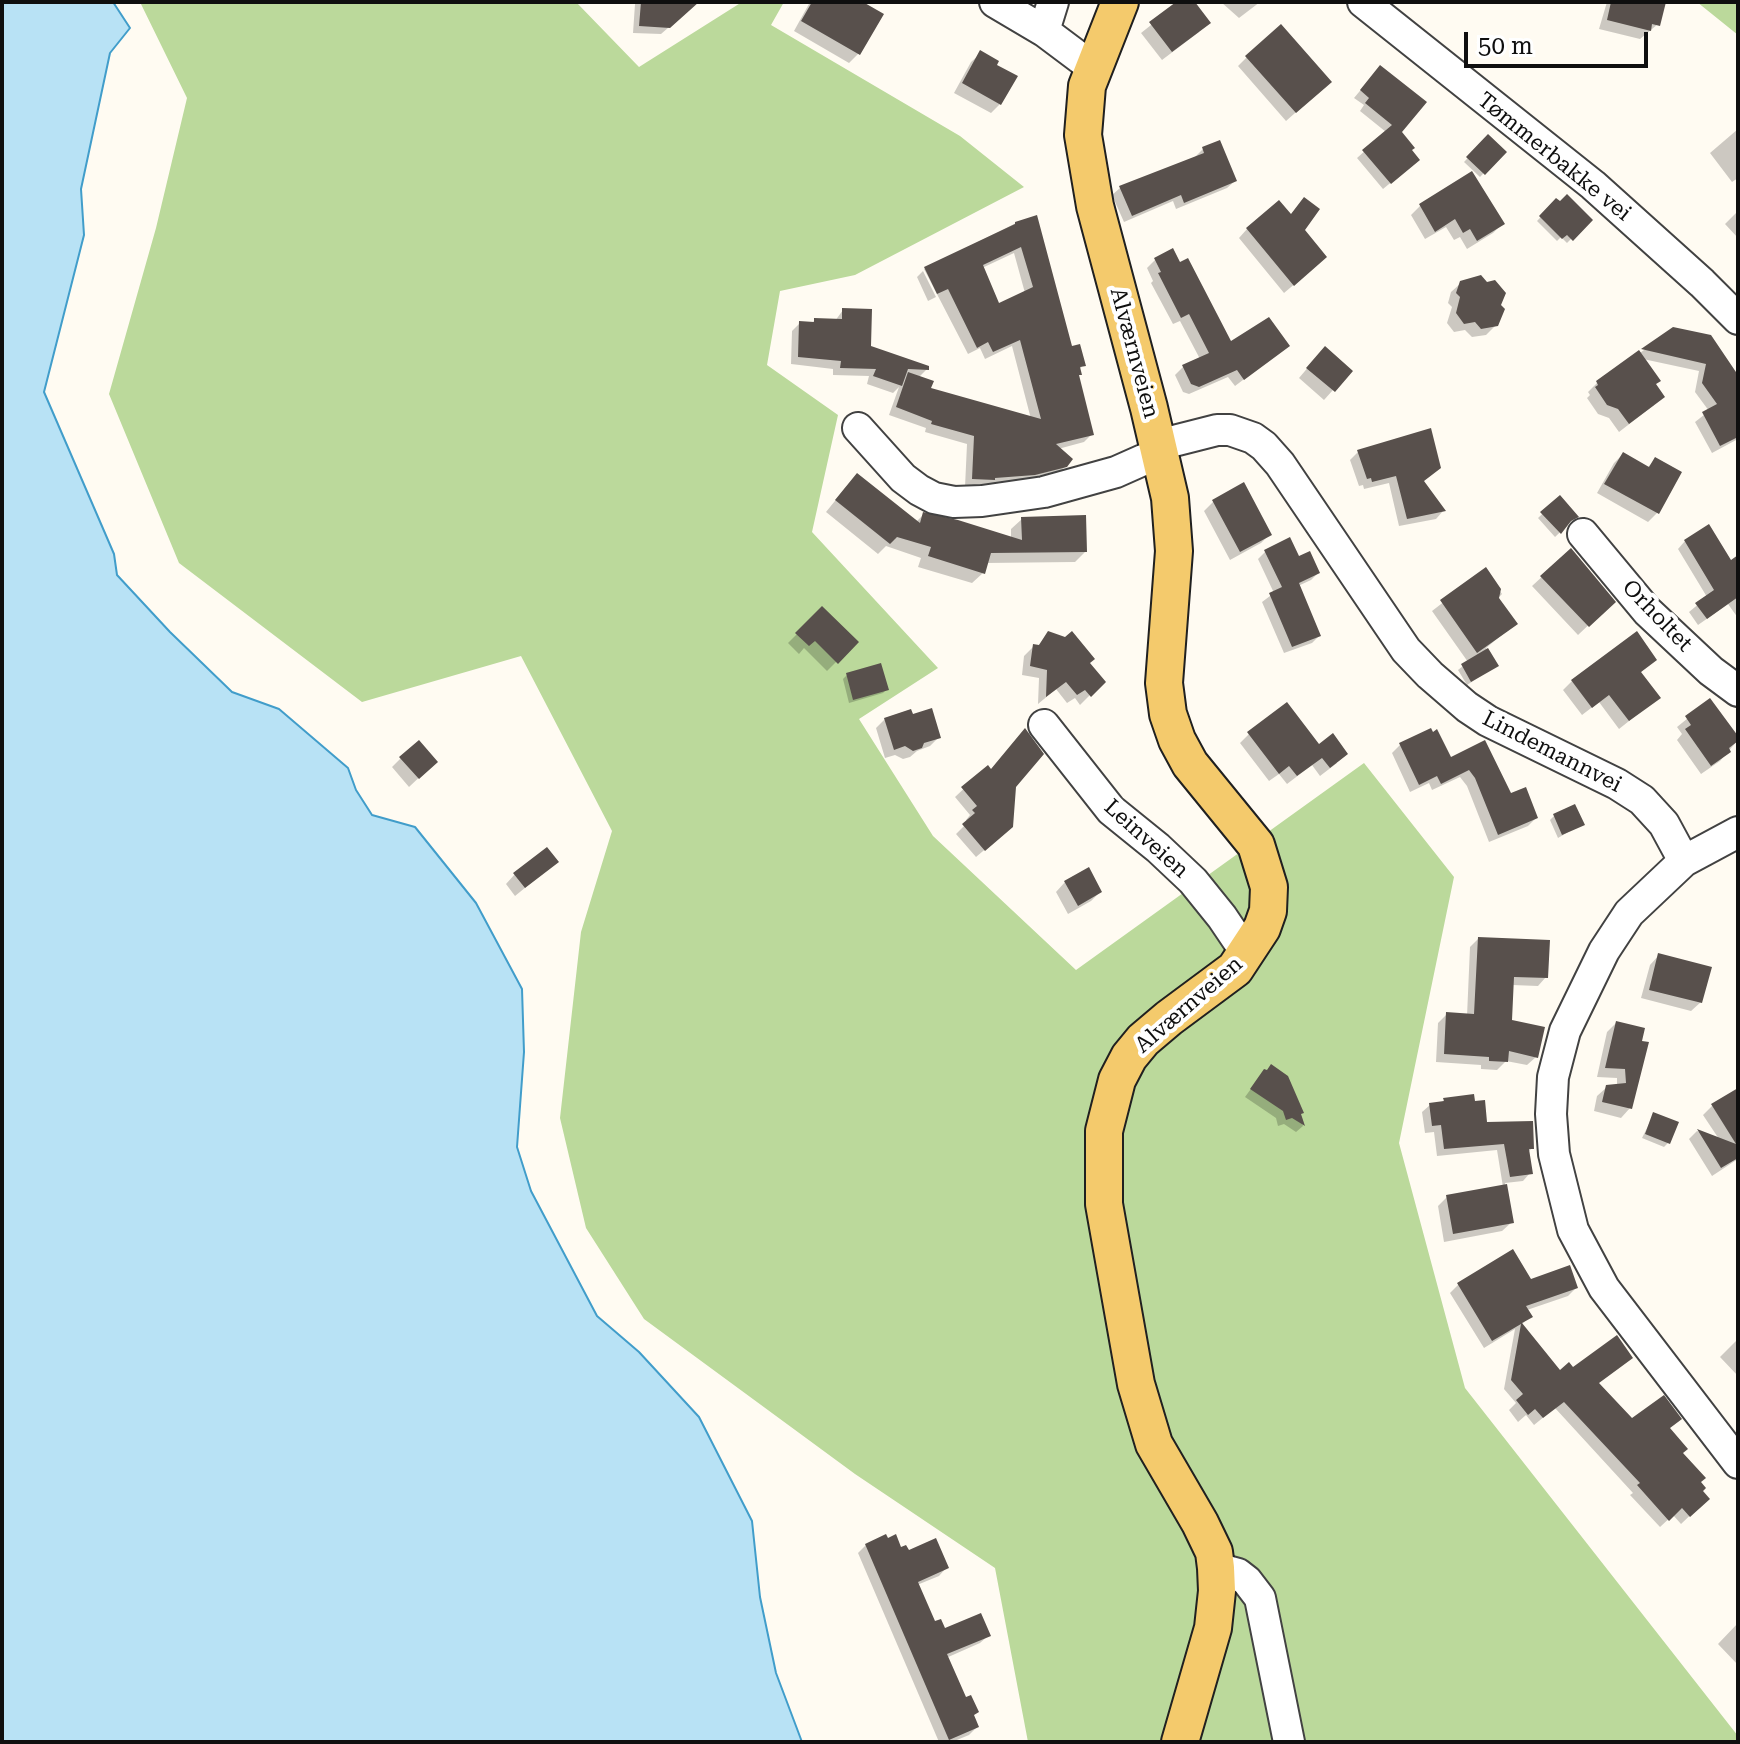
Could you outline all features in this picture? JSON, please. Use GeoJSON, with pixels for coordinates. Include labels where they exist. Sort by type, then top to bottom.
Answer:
{"type":"FeatureCollection","features":[{"type":"Feature","properties":{"kind":"main road","name":"Alværnveien"},"geometry":{"type":"LineString","coordinates":[[1120,2],[1092,67],[1083,135],[1088,174],[1170,498],[1174,551],[1164,683],[1168,714],[1190,764],[1249,833],[1264,862],[1269,887],[1268,911],[1247,954],[1220,982],[1151,1033],[1129,1057],[1110,1100],[1103,1153],[1102,1181],[1111,1252],[1145,1419],[1154,1444],[1212,1546],[1216,1568],[1213,1628],[1180,1742]]}},
{"type":"Feature","properties":{"kind":"street"},"geometry":{"type":"LineString","coordinates":[[995,2],[1044,31],[1092,67]]}},
{"type":"Feature","properties":{"kind":"street"},"geometry":{"type":"LineString","coordinates":[[1044,31],[1053,2]]}},
{"type":"Feature","properties":{"kind":"street","name":"Tømmerbakke vei"},"geometry":{"type":"LineString","coordinates":[[1363,2],[1593,185],[1738,319]]}},
{"type":"Feature","properties":{"kind":"street","name":"Lindemannvei"},"geometry":{"type":"LineString","coordinates":[[858,428],[903,478],[934,498],[954,502],[1044,492],[1116,472],[1160,450],[1217,430],[1230,430],[1253,438],[1280,464],[1406,650],[1430,675],[1488,721],[1606,778],[1642,800],[1664,824],[1684,861]]}},
{"type":"Feature","properties":{"kind":"street","name":"Orholtet"},"geometry":{"type":"LineString","coordinates":[[1583,534],[1647,611],[1711,671],[1738,691]]}},
{"type":"Feature","properties":{"kind":"street","name":"Leinveien"},"geometry":{"type":"LineString","coordinates":[[1044,725],[1111,810],[1193,881],[1247,954]]}},
{"type":"Feature","properties":{"kind":"street"},"geometry":{"type":"LineString","coordinates":[[1738,832],[1684,861],[1629,913],[1604,951],[1565,1031],[1553,1077],[1551,1114],[1554,1154],[1563,1200],[1579,1242],[1604,1288],[1738,1463]]}},
{"type":"Feature","properties":{"kind":"street"},"geometry":{"type":"LineString","coordinates":[[1216,1568],[1247,1581],[1260,1598],[1289,1742]]}},
{"type":"Feature","properties":{"kind":"green space"},"geometry":{"type":"Polygon","coordinates":[[[140,2],[576,2],[639,67],[742,2],[784,2],[771,25],[960,136],[1024,187],[855,275],[780,291],[767,365],[838,415],[812,532],[938,668],[859,719],[933,836],[1076,970],[1364,763],[1454,877],[1399,1143],[1465,1388],[1738,1736],[1738,1742],[1028,1742],[995,1568],[855,1474],[644,1319],[586,1228],[560,1118],[581,932],[612,831],[521,656],[362,702],[179,563],[109,394],[156,228],[187,98],[140,2]]]}},
{"type":"Feature","properties":{"kind":"green space"},"geometry":{"type":"Polygon","coordinates":[[[1697,2],[1738,2],[1738,35],[1697,2]]]}},
{"type":"Feature","properties":{"kind":"water"},"geometry":{"type":"Polygon","coordinates":[[[2,2],[113,2],[130,28],[110,53],[81,189],[84,235],[44,392],[114,554],[117,575],[232,692],[279,709],[348,768],[356,790],[372,815],[415,827],[476,903],[522,989],[524,1052],[517,1147],[531,1191],[597,1316],[639,1352],[699,1417],[752,1521],[760,1597],[776,1673],[802,1742],[2,1742],[2,2]]]}},
{"type":"Feature","properties":{"kind":"building"},"geometry":{"type":"Polygon","coordinates":[[[641,2],[699,2],[670,28],[639,26],[641,2]]]}},
{"type":"Feature","properties":{"kind":"building"},"geometry":{"type":"Polygon","coordinates":[[[812,2],[863,2],[884,14],[860,55],[801,21],[812,2]]]}},
{"type":"Feature","properties":{"kind":"building"},"geometry":{"type":"Polygon","coordinates":[[[1176,2],[1195,2],[1211,23],[1172,52],[1149,22],[1176,2]]]}},
{"type":"Feature","properties":{"kind":"building"},"geometry":{"type":"Polygon","coordinates":[[[1611,2],[1666,2],[1660,26],[1652,24],[1651,31],[1607,20],[1611,2]]]}},
{"type":"Feature","properties":{"kind":"building"},"geometry":{"type":"Polygon","coordinates":[[[1281,24],[1332,82],[1296,113],[1245,56],[1281,24]]]}},
{"type":"Feature","properties":{"kind":"building"},"geometry":{"type":"Polygon","coordinates":[[[980,50],[999,61],[997,65],[1018,76],[1001,105],[962,83],[980,50]]]}},
{"type":"Feature","properties":{"kind":"building"},"geometry":{"type":"Polygon","coordinates":[[[1380,65],[1427,102],[1402,132],[1420,160],[1391,184],[1362,150],[1392,125],[1365,103],[1369,98],[1360,90],[1380,65]]]}},
{"type":"Feature","properties":{"kind":"building"},"geometry":{"type":"Polygon","coordinates":[[[1488,134],[1507,152],[1485,175],[1466,157],[1488,134]]]}},
{"type":"Feature","properties":{"kind":"building"},"geometry":{"type":"Polygon","coordinates":[[[1220,140],[1237,181],[1184,203],[1181,195],[1132,216],[1119,186],[1204,153],[1202,147],[1220,140]]]}},
{"type":"Feature","properties":{"kind":"building"},"geometry":{"type":"Polygon","coordinates":[[[1472,171],[1505,224],[1477,241],[1470,229],[1463,233],[1455,219],[1435,232],[1419,204],[1472,171]]]}},
{"type":"Feature","properties":{"kind":"building"},"geometry":{"type":"Polygon","coordinates":[[[1567,194],[1593,220],[1573,241],[1567,235],[1562,239],[1539,216],[1556,198],[1560,201],[1567,194]]]}},
{"type":"Feature","properties":{"kind":"building"},"geometry":{"type":"Polygon","coordinates":[[[1304,197],[1320,209],[1305,230],[1327,257],[1294,286],[1246,228],[1279,200],[1291,214],[1304,197]]]}},
{"type":"Feature","properties":{"kind":"building"},"geometry":{"type":"Polygon","coordinates":[[[1037,215],[1072,346],[1080,344],[1086,366],[1080,367],[1082,375],[1079,375],[1094,435],[1056,444],[1073,459],[1067,467],[1035,475],[995,480],[972,479],[974,436],[931,424],[932,421],[896,407],[908,372],[934,381],[931,388],[1041,419],[1020,340],[993,352],[988,342],[977,348],[948,289],[937,294],[924,267],[1015,222],[1037,215]],[[1021,247],[983,265],[999,303],[1033,287],[1021,247]]]}},
{"type":"Feature","properties":{"kind":"building"},"geometry":{"type":"Polygon","coordinates":[[[1173,248],[1180,262],[1188,258],[1231,341],[1269,317],[1290,346],[1244,380],[1237,370],[1199,387],[1191,384],[1182,365],[1209,353],[1189,314],[1181,318],[1158,273],[1161,272],[1154,258],[1173,248]]]}},
{"type":"Feature","properties":{"kind":"building"},"geometry":{"type":"Polygon","coordinates":[[[1481,275],[1487,282],[1495,280],[1506,293],[1501,305],[1505,309],[1498,326],[1481,329],[1475,322],[1464,324],[1456,313],[1460,297],[1456,293],[1460,281],[1481,275]]]}},
{"type":"Feature","properties":{"kind":"building"},"geometry":{"type":"Polygon","coordinates":[[[842,308],[872,309],[871,346],[929,366],[929,370],[908,369],[902,386],[873,376],[876,369],[840,368],[841,361],[798,357],[799,321],[842,319],[842,308]]]}},
{"type":"Feature","properties":{"kind":"building"},"geometry":{"type":"Polygon","coordinates":[[[1673,327],[1711,335],[1738,375],[1738,437],[1720,446],[1702,412],[1717,404],[1702,383],[1706,364],[1641,349],[1673,327]]]}},
{"type":"Feature","properties":{"kind":"building"},"geometry":{"type":"Polygon","coordinates":[[[1325,346],[1353,371],[1335,392],[1306,368],[1325,346]]]}},
{"type":"Feature","properties":{"kind":"building"},"geometry":{"type":"Polygon","coordinates":[[[1639,350],[1661,381],[1656,384],[1665,397],[1629,424],[1618,409],[1607,405],[1595,387],[1598,385],[1596,381],[1639,350]]]}},
{"type":"Feature","properties":{"kind":"building"},"geometry":{"type":"Polygon","coordinates":[[[1431,428],[1441,468],[1424,481],[1446,511],[1407,519],[1396,476],[1372,482],[1371,478],[1367,479],[1357,450],[1431,428]]]}},
{"type":"Feature","properties":{"kind":"building"},"geometry":{"type":"Polygon","coordinates":[[[1623,452],[1649,467],[1655,457],[1682,472],[1659,514],[1604,484],[1623,452]]]}},
{"type":"Feature","properties":{"kind":"building"},"geometry":{"type":"Polygon","coordinates":[[[857,473],[920,523],[923,512],[1022,540],[1021,517],[1086,515],[1087,552],[991,553],[985,574],[928,556],[931,547],[897,537],[890,544],[835,500],[857,473]]]}},
{"type":"Feature","properties":{"kind":"building"},"geometry":{"type":"Polygon","coordinates":[[[1244,482],[1272,535],[1240,552],[1212,500],[1244,482]]]}},
{"type":"Feature","properties":{"kind":"building"},"geometry":{"type":"Polygon","coordinates":[[[1560,495],[1579,517],[1571,521],[1561,534],[1540,512],[1560,495]]]}},
{"type":"Feature","properties":{"kind":"building"},"geometry":{"type":"Polygon","coordinates":[[[1709,524],[1731,560],[1738,555],[1738,597],[1707,619],[1695,603],[1714,590],[1684,540],[1709,524]]]}},
{"type":"Feature","properties":{"kind":"building"},"geometry":{"type":"Polygon","coordinates":[[[1290,537],[1299,556],[1310,551],[1320,573],[1299,583],[1321,636],[1292,647],[1269,593],[1282,587],[1264,550],[1290,537]]]}},
{"type":"Feature","properties":{"kind":"building"},"geometry":{"type":"Polygon","coordinates":[[[1571,548],[1616,602],[1589,627],[1540,576],[1571,548]]]}},
{"type":"Feature","properties":{"kind":"building"},"geometry":{"type":"Polygon","coordinates":[[[1486,567],[1501,589],[1499,598],[1518,624],[1477,653],[1440,600],[1486,567]]]}},
{"type":"Feature","properties":{"kind":"building"},"geometry":{"type":"Polygon","coordinates":[[[822,606],[859,642],[838,664],[815,641],[809,646],[795,633],[822,606]]]}},
{"type":"Feature","properties":{"kind":"building"},"geometry":{"type":"Polygon","coordinates":[[[1048,631],[1065,637],[1072,631],[1095,659],[1090,663],[1106,682],[1091,697],[1085,690],[1077,695],[1066,682],[1046,697],[1047,670],[1030,666],[1033,644],[1039,645],[1048,631]]]}},
{"type":"Feature","properties":{"kind":"building"},"geometry":{"type":"Polygon","coordinates":[[[1637,631],[1657,660],[1641,672],[1661,698],[1629,721],[1609,695],[1592,708],[1571,680],[1637,631]]]}},
{"type":"Feature","properties":{"kind":"building"},"geometry":{"type":"Polygon","coordinates":[[[1488,648],[1499,666],[1471,682],[1461,664],[1488,648]]]}},
{"type":"Feature","properties":{"kind":"building"},"geometry":{"type":"Polygon","coordinates":[[[881,663],[889,690],[853,700],[846,673],[881,663]]]}},
{"type":"Feature","properties":{"kind":"building"},"geometry":{"type":"Polygon","coordinates":[[[1710,698],[1738,736],[1738,741],[1729,748],[1731,752],[1711,766],[1685,729],[1691,725],[1685,716],[1710,698]]]}},
{"type":"Feature","properties":{"kind":"building"},"geometry":{"type":"Polygon","coordinates":[[[1287,702],[1319,744],[1333,733],[1348,754],[1330,768],[1322,758],[1297,776],[1289,766],[1279,774],[1247,732],[1287,702]]]}},
{"type":"Feature","properties":{"kind":"building"},"geometry":{"type":"Polygon","coordinates":[[[932,708],[941,738],[924,743],[922,748],[913,751],[905,746],[894,750],[884,718],[911,709],[913,714],[932,708]]]}},
{"type":"Feature","properties":{"kind":"building"},"geometry":{"type":"Polygon","coordinates":[[[1025,728],[1044,754],[1016,787],[1013,827],[985,851],[962,824],[975,813],[972,810],[977,806],[961,787],[988,765],[991,769],[1025,728]]]}},
{"type":"Feature","properties":{"kind":"building"},"geometry":{"type":"Polygon","coordinates":[[[1431,728],[1433,732],[1437,729],[1451,757],[1485,740],[1511,793],[1526,787],[1538,818],[1498,835],[1469,770],[1441,784],[1437,776],[1419,785],[1399,743],[1431,728]]]}},
{"type":"Feature","properties":{"kind":"building"},"geometry":{"type":"Polygon","coordinates":[[[419,740],[438,762],[419,779],[399,757],[419,740]]]}},
{"type":"Feature","properties":{"kind":"building"},"geometry":{"type":"Polygon","coordinates":[[[1575,804],[1585,825],[1562,835],[1553,814],[1575,804]]]}},
{"type":"Feature","properties":{"kind":"building"},"geometry":{"type":"Polygon","coordinates":[[[547,847],[559,862],[525,888],[513,873],[547,847]]]}},
{"type":"Feature","properties":{"kind":"building"},"geometry":{"type":"Polygon","coordinates":[[[1089,867],[1102,892],[1078,906],[1064,881],[1089,867]]]}},
{"type":"Feature","properties":{"kind":"building"},"geometry":{"type":"Polygon","coordinates":[[[1478,937],[1550,940],[1548,978],[1514,977],[1512,1020],[1545,1027],[1538,1058],[1509,1051],[1508,1062],[1489,1061],[1489,1057],[1444,1054],[1446,1012],[1474,1014],[1478,937]]]}},
{"type":"Feature","properties":{"kind":"building"},"geometry":{"type":"Polygon","coordinates":[[[1658,953],[1712,967],[1702,1003],[1649,990],[1658,953]]]}},
{"type":"Feature","properties":{"kind":"building"},"geometry":{"type":"Polygon","coordinates":[[[1616,1021],[1645,1028],[1642,1041],[1649,1042],[1632,1109],[1602,1102],[1606,1085],[1626,1083],[1625,1069],[1605,1068],[1616,1021]]]}},
{"type":"Feature","properties":{"kind":"building"},"geometry":{"type":"Polygon","coordinates":[[[1271,1064],[1288,1076],[1304,1113],[1301,1114],[1305,1126],[1292,1118],[1286,1120],[1283,1111],[1250,1089],[1271,1064]]]}},
{"type":"Feature","properties":{"kind":"building"},"geometry":{"type":"Polygon","coordinates":[[[1738,1088],[1738,1158],[1721,1168],[1697,1129],[1736,1144],[1711,1104],[1738,1088]]]}},
{"type":"Feature","properties":{"kind":"building"},"geometry":{"type":"Polygon","coordinates":[[[1474,1094],[1475,1101],[1485,1100],[1487,1122],[1533,1121],[1534,1149],[1529,1149],[1533,1174],[1510,1177],[1504,1144],[1444,1149],[1441,1125],[1432,1126],[1429,1103],[1474,1094]]]}},
{"type":"Feature","properties":{"kind":"building"},"geometry":{"type":"Polygon","coordinates":[[[1653,1112],[1679,1122],[1670,1144],[1645,1134],[1653,1112]]]}},
{"type":"Feature","properties":{"kind":"building"},"geometry":{"type":"Polygon","coordinates":[[[1507,1184],[1514,1223],[1453,1234],[1446,1195],[1507,1184]]]}},
{"type":"Feature","properties":{"kind":"building"},"geometry":{"type":"Polygon","coordinates":[[[1513,1249],[1531,1279],[1570,1265],[1578,1288],[1526,1306],[1533,1317],[1522,1323],[1560,1370],[1569,1362],[1573,1367],[1617,1335],[1633,1358],[1599,1383],[1632,1418],[1664,1395],[1682,1419],[1670,1428],[1688,1449],[1683,1453],[1706,1478],[1701,1482],[1706,1488],[1703,1491],[1710,1499],[1690,1517],[1682,1508],[1669,1521],[1637,1485],[1640,1483],[1564,1402],[1543,1418],[1535,1409],[1528,1415],[1516,1400],[1523,1394],[1511,1380],[1521,1324],[1492,1341],[1457,1283],[1513,1249]]]}},
{"type":"Feature","properties":{"kind":"building"},"geometry":{"type":"Polygon","coordinates":[[[886,1534],[888,1538],[896,1534],[901,1547],[906,1545],[909,1550],[936,1538],[949,1568],[918,1582],[935,1621],[941,1619],[945,1628],[981,1613],[991,1636],[947,1654],[966,1697],[971,1695],[979,1712],[974,1715],[979,1727],[949,1740],[865,1544],[886,1534]]]}}]}
